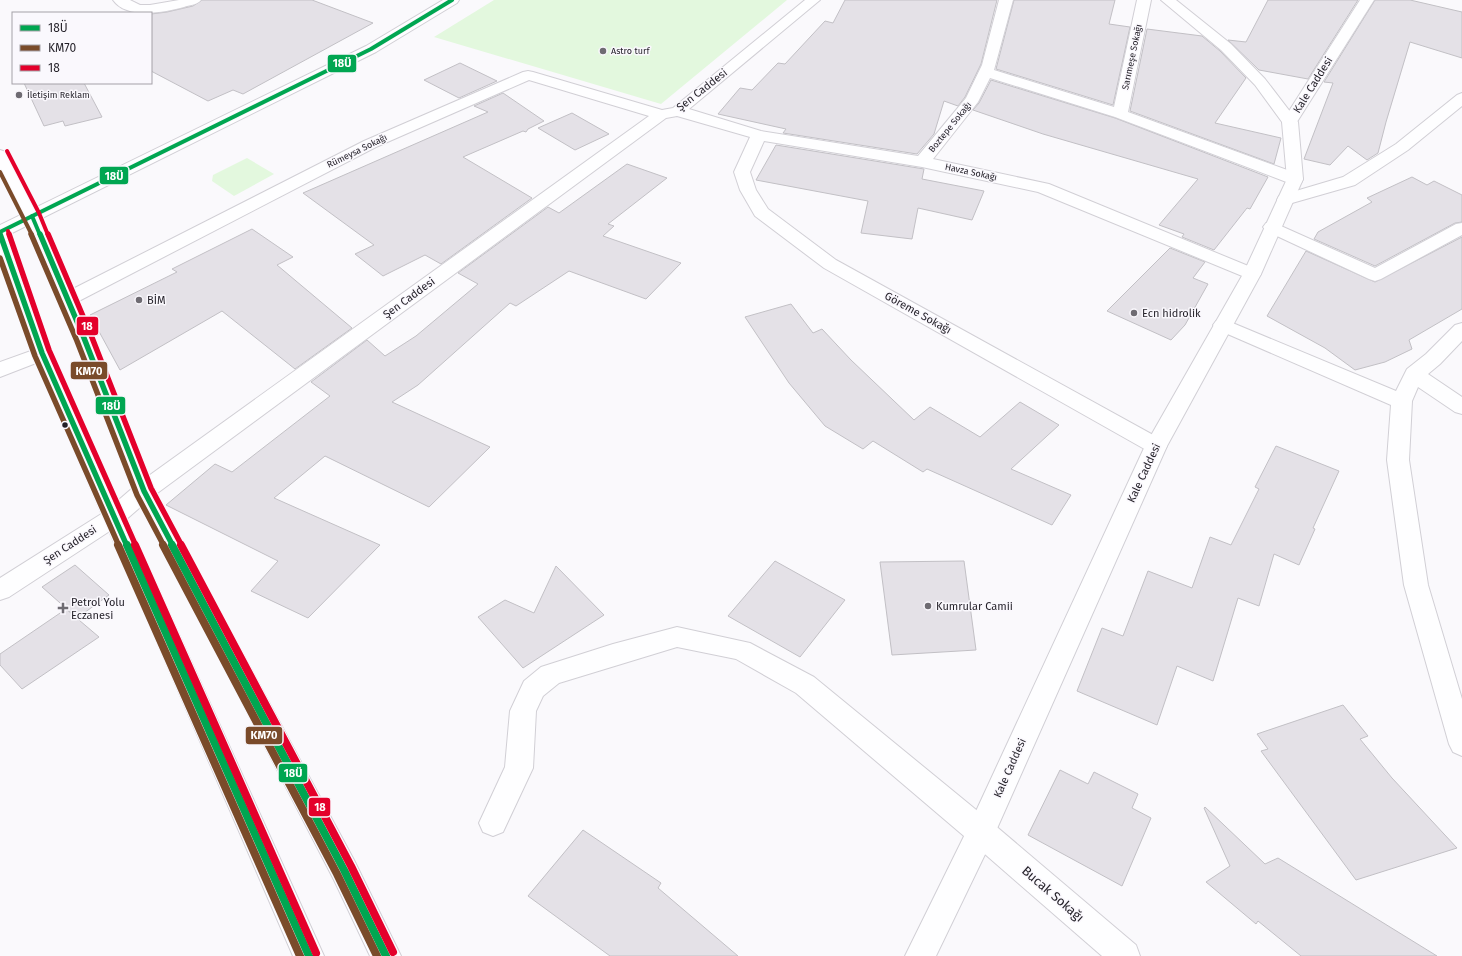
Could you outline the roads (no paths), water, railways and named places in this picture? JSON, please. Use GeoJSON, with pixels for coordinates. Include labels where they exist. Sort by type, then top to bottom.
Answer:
{"type":"FeatureCollection","features":[{"type":"Feature","properties":{"kind":"street"},"geometry":{"type":"LineString","coordinates":[[120,0],[139,9],[179,5],[194,0]]}},
{"type":"Feature","properties":{"kind":"street"},"geometry":{"type":"LineString","coordinates":[[309,956],[42,353],[0,233],[371,49],[452,0]]}},
{"type":"Feature","properties":{"kind":"street","name":"Şen Caddesi"},"geometry":{"type":"LineString","coordinates":[[0,590],[114,517],[144,491],[661,115],[678,111],[813,0]]}},
{"type":"Feature","properties":{"kind":"street","name":"Boztepe Sokağı"},"geometry":{"type":"LineString","coordinates":[[922,162],[973,99],[989,65],[1006,0]]}},
{"type":"Feature","properties":{"kind":"street","name":"Sarımeşe Sokağı"},"geometry":{"type":"LineString","coordinates":[[1120,114],[1144,0]]}},
{"type":"Feature","properties":{"kind":"street"},"geometry":{"type":"LineString","coordinates":[[1168,0],[1226,47],[1260,82],[1290,122]]}},
{"type":"Feature","properties":{"kind":"street","name":"Kale Caddesi"},"geometry":{"type":"LineString","coordinates":[[920,956],[981,832],[1156,446],[1252,274],[1284,200],[1295,179],[1290,122],[1367,0]]}},
{"type":"Feature","properties":{"kind":"street"},"geometry":{"type":"LineString","coordinates":[[985,72],[1120,114],[1295,179]]}},
{"type":"Feature","properties":{"kind":"street","name":"Rümeysa Sokağı"},"geometry":{"type":"LineString","coordinates":[[68,299],[370,144],[528,75],[661,115]]}},
{"type":"Feature","properties":{"kind":"street"},"geometry":{"type":"LineString","coordinates":[[1284,200],[1349,181],[1402,146],[1462,98]]}},
{"type":"Feature","properties":{"kind":"street","name":"Havza Sokağı"},"geometry":{"type":"LineString","coordinates":[[678,111],[759,135],[922,162],[1043,188],[1252,274]]}},
{"type":"Feature","properties":{"kind":"street","name":"Göreme Sokağı"},"geometry":{"type":"LineString","coordinates":[[759,135],[742,172],[748,190],[761,212],[830,264],[1156,446]]}},
{"type":"Feature","properties":{"kind":"street"},"geometry":{"type":"LineString","coordinates":[[0,155],[32,216],[68,299],[144,491],[340,862],[386,956]]}},
{"type":"Feature","properties":{"kind":"street"},"geometry":{"type":"LineString","coordinates":[[1272,227],[1375,275],[1462,228]]}},
{"type":"Feature","properties":{"kind":"street"},"geometry":{"type":"LineString","coordinates":[[1223,325],[1402,401]]}},
{"type":"Feature","properties":{"kind":"street"},"geometry":{"type":"LineString","coordinates":[[1462,329],[1433,359],[1414,374],[1402,401],[1398,460],[1416,585],[1462,744]]}},
{"type":"Feature","properties":{"kind":"street"},"geometry":{"type":"LineString","coordinates":[[0,370],[42,353]]}},
{"type":"Feature","properties":{"kind":"street"},"geometry":{"type":"LineString","coordinates":[[1414,374],[1462,407]]}},
{"type":"Feature","properties":{"kind":"street","name":"Bucak Sokağı"},"geometry":{"type":"LineString","coordinates":[[493,823],[519,768],[523,710],[533,689],[550,675],[677,637],[741,650],[805,685],[981,832],[1125,956]]}},
{"type":"Feature","properties":{"kind":"place","name":"Astro turf"},"geometry":{"type":"Point","coordinates":[603,51]}},
{"type":"Feature","properties":{"kind":"place","name":"İletişim Reklam"},"geometry":{"type":"Point","coordinates":[19,95]}},
{"type":"Feature","properties":{"kind":"place","name":"BİM"},"geometry":{"type":"Point","coordinates":[139,300]}},
{"type":"Feature","properties":{"kind":"place","name":"Ecn hidrolik"},"geometry":{"type":"Point","coordinates":[1134,313]}},
{"type":"Feature","properties":{"kind":"place","name":"Kumrular Camii"},"geometry":{"type":"Point","coordinates":[928,606]}},
{"type":"Feature","properties":{"kind":"place","name":"Petrol Yolu Eczanesi"},"geometry":{"type":"Point","coordinates":[63,608]}}]}
